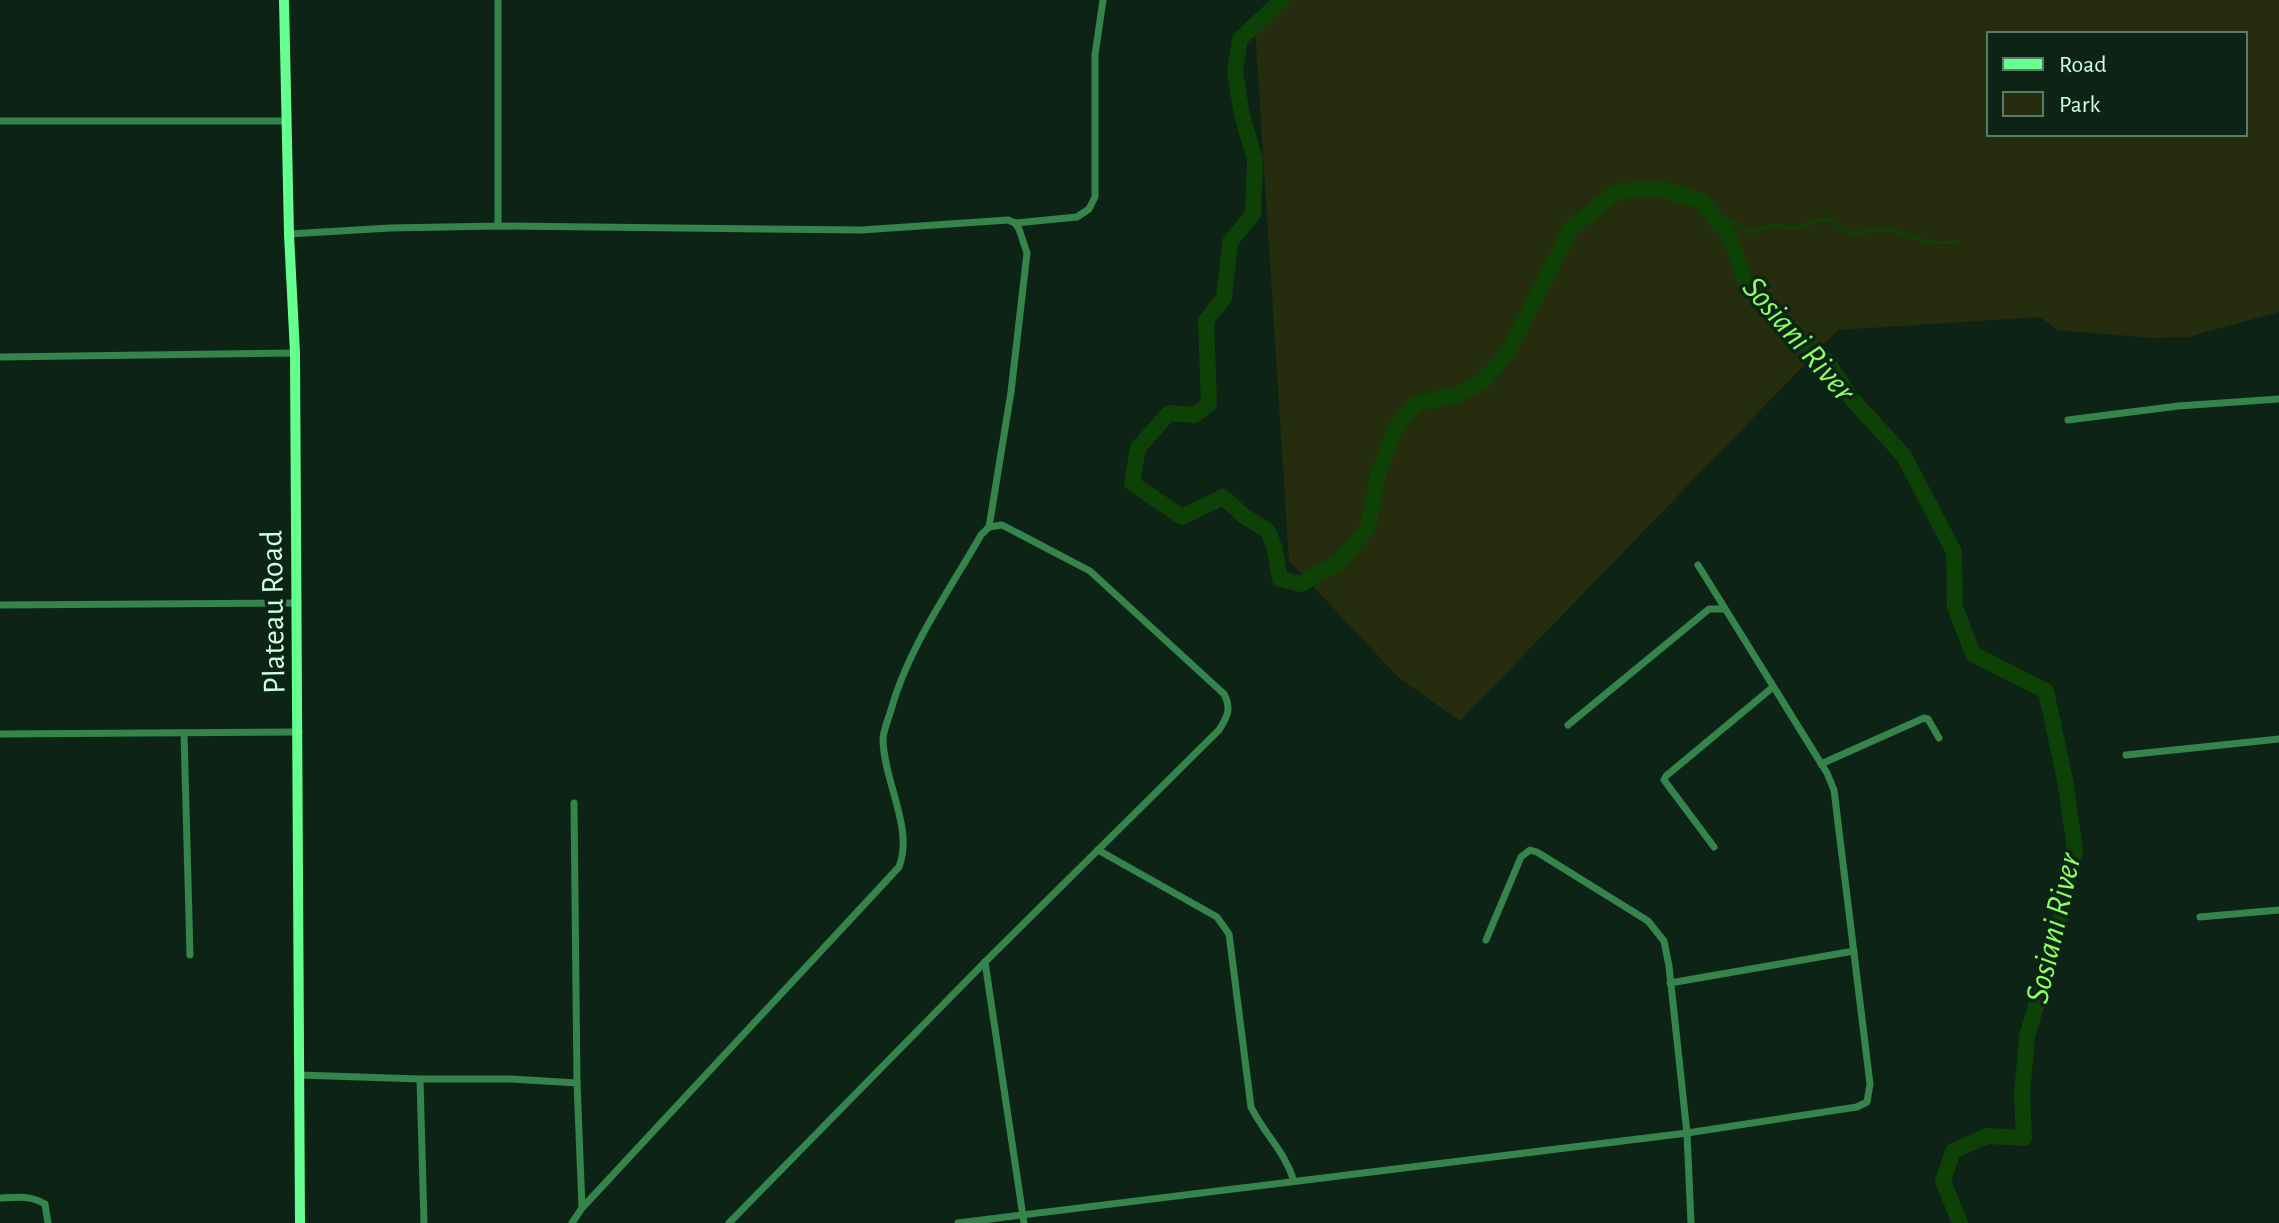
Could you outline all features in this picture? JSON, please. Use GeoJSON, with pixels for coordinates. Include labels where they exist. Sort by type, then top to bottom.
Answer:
{"type":"FeatureCollection","features":[{"type":"Feature","properties":{"kind":"street","name":"Plateau Road"},"geometry":{"type":"LineString","coordinates":[[284,0],[295,353],[300,1223]]}},
{"type":"Feature","properties":{"kind":"street"},"geometry":{"type":"LineString","coordinates":[[498,0],[498,226]]}},
{"type":"Feature","properties":{"kind":"street"},"geometry":{"type":"LineString","coordinates":[[289,234],[498,226],[862,230],[1077,217],[1089,209],[1095,197],[1095,55],[1103,0]]}},
{"type":"Feature","properties":{"kind":"street"},"geometry":{"type":"LineString","coordinates":[[0,121],[287,121]]}},
{"type":"Feature","properties":{"kind":"street"},"geometry":{"type":"LineString","coordinates":[[572,1223],[582,1208],[899,867],[904,854],[904,831],[888,777],[883,737],[899,679],[981,535],[989,527],[1011,392],[1027,253],[1022,234],[1015,223]]}},
{"type":"Feature","properties":{"kind":"street"},"geometry":{"type":"LineString","coordinates":[[0,357],[295,353]]}},
{"type":"Feature","properties":{"kind":"street"},"geometry":{"type":"LineString","coordinates":[[2068,420],[2178,406],[2279,399]]}},
{"type":"Feature","properties":{"kind":"street"},"geometry":{"type":"LineString","coordinates":[[729,1223],[985,962],[1219,730],[1228,717],[1228,702],[1213,683],[1090,571],[1002,525],[989,527]]}},
{"type":"Feature","properties":{"kind":"street"},"geometry":{"type":"LineString","coordinates":[[958,1223],[1023,1219],[1294,1181],[1687,1133],[1857,1107],[1867,1102],[1870,1084],[1834,790],[1698,565]]}},
{"type":"Feature","properties":{"kind":"street"},"geometry":{"type":"LineString","coordinates":[[0,605],[298,603]]}},
{"type":"Feature","properties":{"kind":"street"},"geometry":{"type":"LineString","coordinates":[[1568,725],[1709,609],[1724,609]]}},
{"type":"Feature","properties":{"kind":"street"},"geometry":{"type":"LineString","coordinates":[[1714,847],[1664,780],[1773,687]]}},
{"type":"Feature","properties":{"kind":"street"},"geometry":{"type":"LineString","coordinates":[[1821,764],[1924,718],[1928,719],[1939,738]]}},
{"type":"Feature","properties":{"kind":"street"},"geometry":{"type":"LineString","coordinates":[[0,734],[299,732]]}},
{"type":"Feature","properties":{"kind":"street"},"geometry":{"type":"LineString","coordinates":[[184,733],[190,955]]}},
{"type":"Feature","properties":{"kind":"street"},"geometry":{"type":"LineString","coordinates":[[2126,755],[2279,739]]}},
{"type":"Feature","properties":{"kind":"street"},"geometry":{"type":"LineString","coordinates":[[574,803],[577,1083],[582,1208]]}},
{"type":"Feature","properties":{"kind":"street"},"geometry":{"type":"LineString","coordinates":[[1098,850],[1217,917],[1225,926],[1229,934],[1251,1107],[1287,1160],[1294,1181]]}},
{"type":"Feature","properties":{"kind":"street"},"geometry":{"type":"LineString","coordinates":[[1486,940],[1521,857],[1530,850],[1648,921],[1664,941],[1687,1133],[1691,1223]]}},
{"type":"Feature","properties":{"kind":"street"},"geometry":{"type":"LineString","coordinates":[[2200,917],[2279,910]]}},
{"type":"Feature","properties":{"kind":"street"},"geometry":{"type":"LineString","coordinates":[[1670,983],[1854,951]]}},
{"type":"Feature","properties":{"kind":"street"},"geometry":{"type":"LineString","coordinates":[[985,962],[1023,1219]]}},
{"type":"Feature","properties":{"kind":"street"},"geometry":{"type":"LineString","coordinates":[[299,1075],[577,1083]]}},
{"type":"Feature","properties":{"kind":"street"},"geometry":{"type":"LineString","coordinates":[[420,1079],[424,1223]]}},
{"type":"Feature","properties":{"kind":"street"},"geometry":{"type":"LineString","coordinates":[[0,1198],[38,1199],[45,1204],[48,1223]]}},
{"type":"Feature","properties":{"kind":"green space"},"geometry":{"type":"Polygon","coordinates":[[[1288,0],[2279,0],[2279,312],[2188,337],[2153,338],[2057,330],[2040,317],[1838,330],[1460,721],[1398,677],[1289,561],[1255,27],[1288,0]]]}},
{"type":"Feature","properties":{"kind":"waterway","name":"Sosiani River"},"geometry":{"type":"LineString","coordinates":[[1282,0],[1240,39],[1235,72],[1242,115],[1255,160],[1253,214],[1230,242],[1224,298],[1206,320],[1209,404],[1195,415],[1169,413],[1138,448],[1132,483],[1182,517],[1223,497],[1244,516],[1268,531],[1280,579],[1301,584],[1339,562],[1368,528],[1378,474],[1397,425],[1417,404],[1460,394],[1484,380],[1508,352],[1571,228],[1618,191],[1662,189],[1701,201],[1730,237],[1744,278],[1767,308],[1799,340],[1826,360],[1851,398],[1904,456],[1954,552],[1955,607],[1973,654],[2046,691],[2065,780],[2075,850],[2053,951],[2027,1036],[2022,1095],[2024,1138],[1987,1136],[1953,1151],[1943,1181],[1960,1223]]}},
{"type":"Feature","properties":{"kind":"waterway"},"geometry":{"type":"LineString","coordinates":[[1716,219],[1731,221],[1751,233],[1774,225],[1794,228],[1827,219],[1852,233],[1890,229],[1932,243],[1957,242]]}}]}
